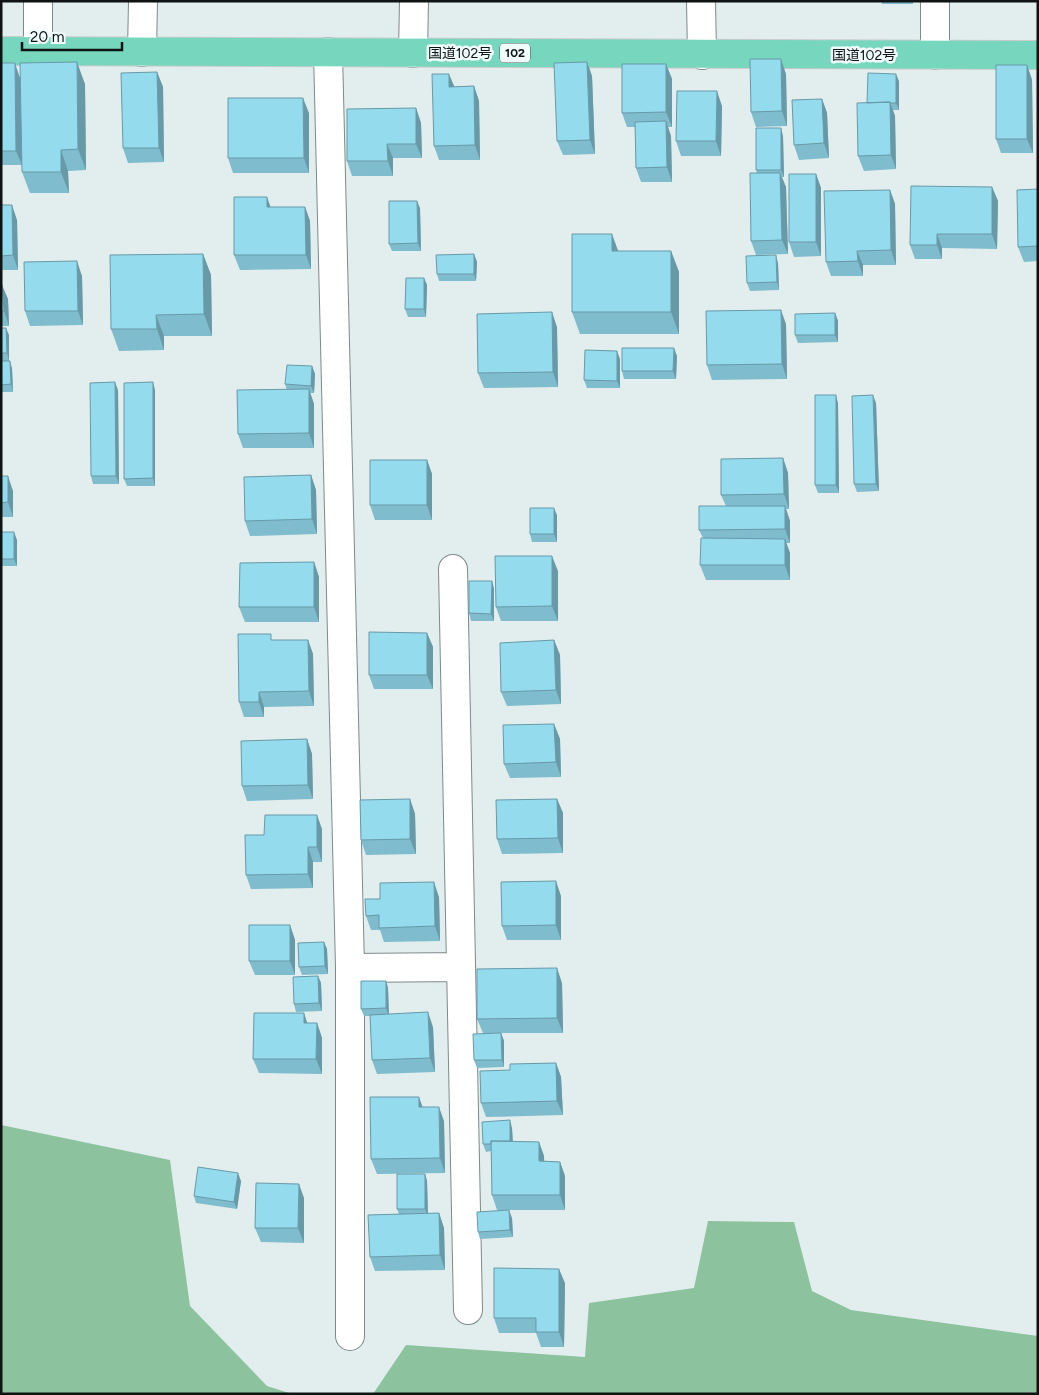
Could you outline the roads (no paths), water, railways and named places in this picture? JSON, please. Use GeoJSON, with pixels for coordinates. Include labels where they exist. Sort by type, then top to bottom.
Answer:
{"type":"FeatureCollection","features":[{"type":"Feature","properties":{"kind":"highway","name":"国道102号"},"geometry":{"type":"LineString","coordinates":[[1,51],[1038,55]]}},
{"type":"Feature","properties":{"kind":"street"},"geometry":{"type":"LineString","coordinates":[[38,1],[38,51]]}},
{"type":"Feature","properties":{"kind":"street"},"geometry":{"type":"LineString","coordinates":[[142,52],[143,1]]}},
{"type":"Feature","properties":{"kind":"street"},"geometry":{"type":"LineString","coordinates":[[414,1],[414,53]]}},
{"type":"Feature","properties":{"kind":"street"},"geometry":{"type":"LineString","coordinates":[[702,1],[702,55]]}},
{"type":"Feature","properties":{"kind":"street"},"geometry":{"type":"LineString","coordinates":[[935,1],[935,55]]}},
{"type":"Feature","properties":{"kind":"street"},"geometry":{"type":"LineString","coordinates":[[328,52],[350,968],[350,1336]]}},
{"type":"Feature","properties":{"kind":"street"},"geometry":{"type":"LineString","coordinates":[[453,568],[468,1310]]}},
{"type":"Feature","properties":{"kind":"street"},"geometry":{"type":"LineString","coordinates":[[350,968],[461,967]]}}]}
